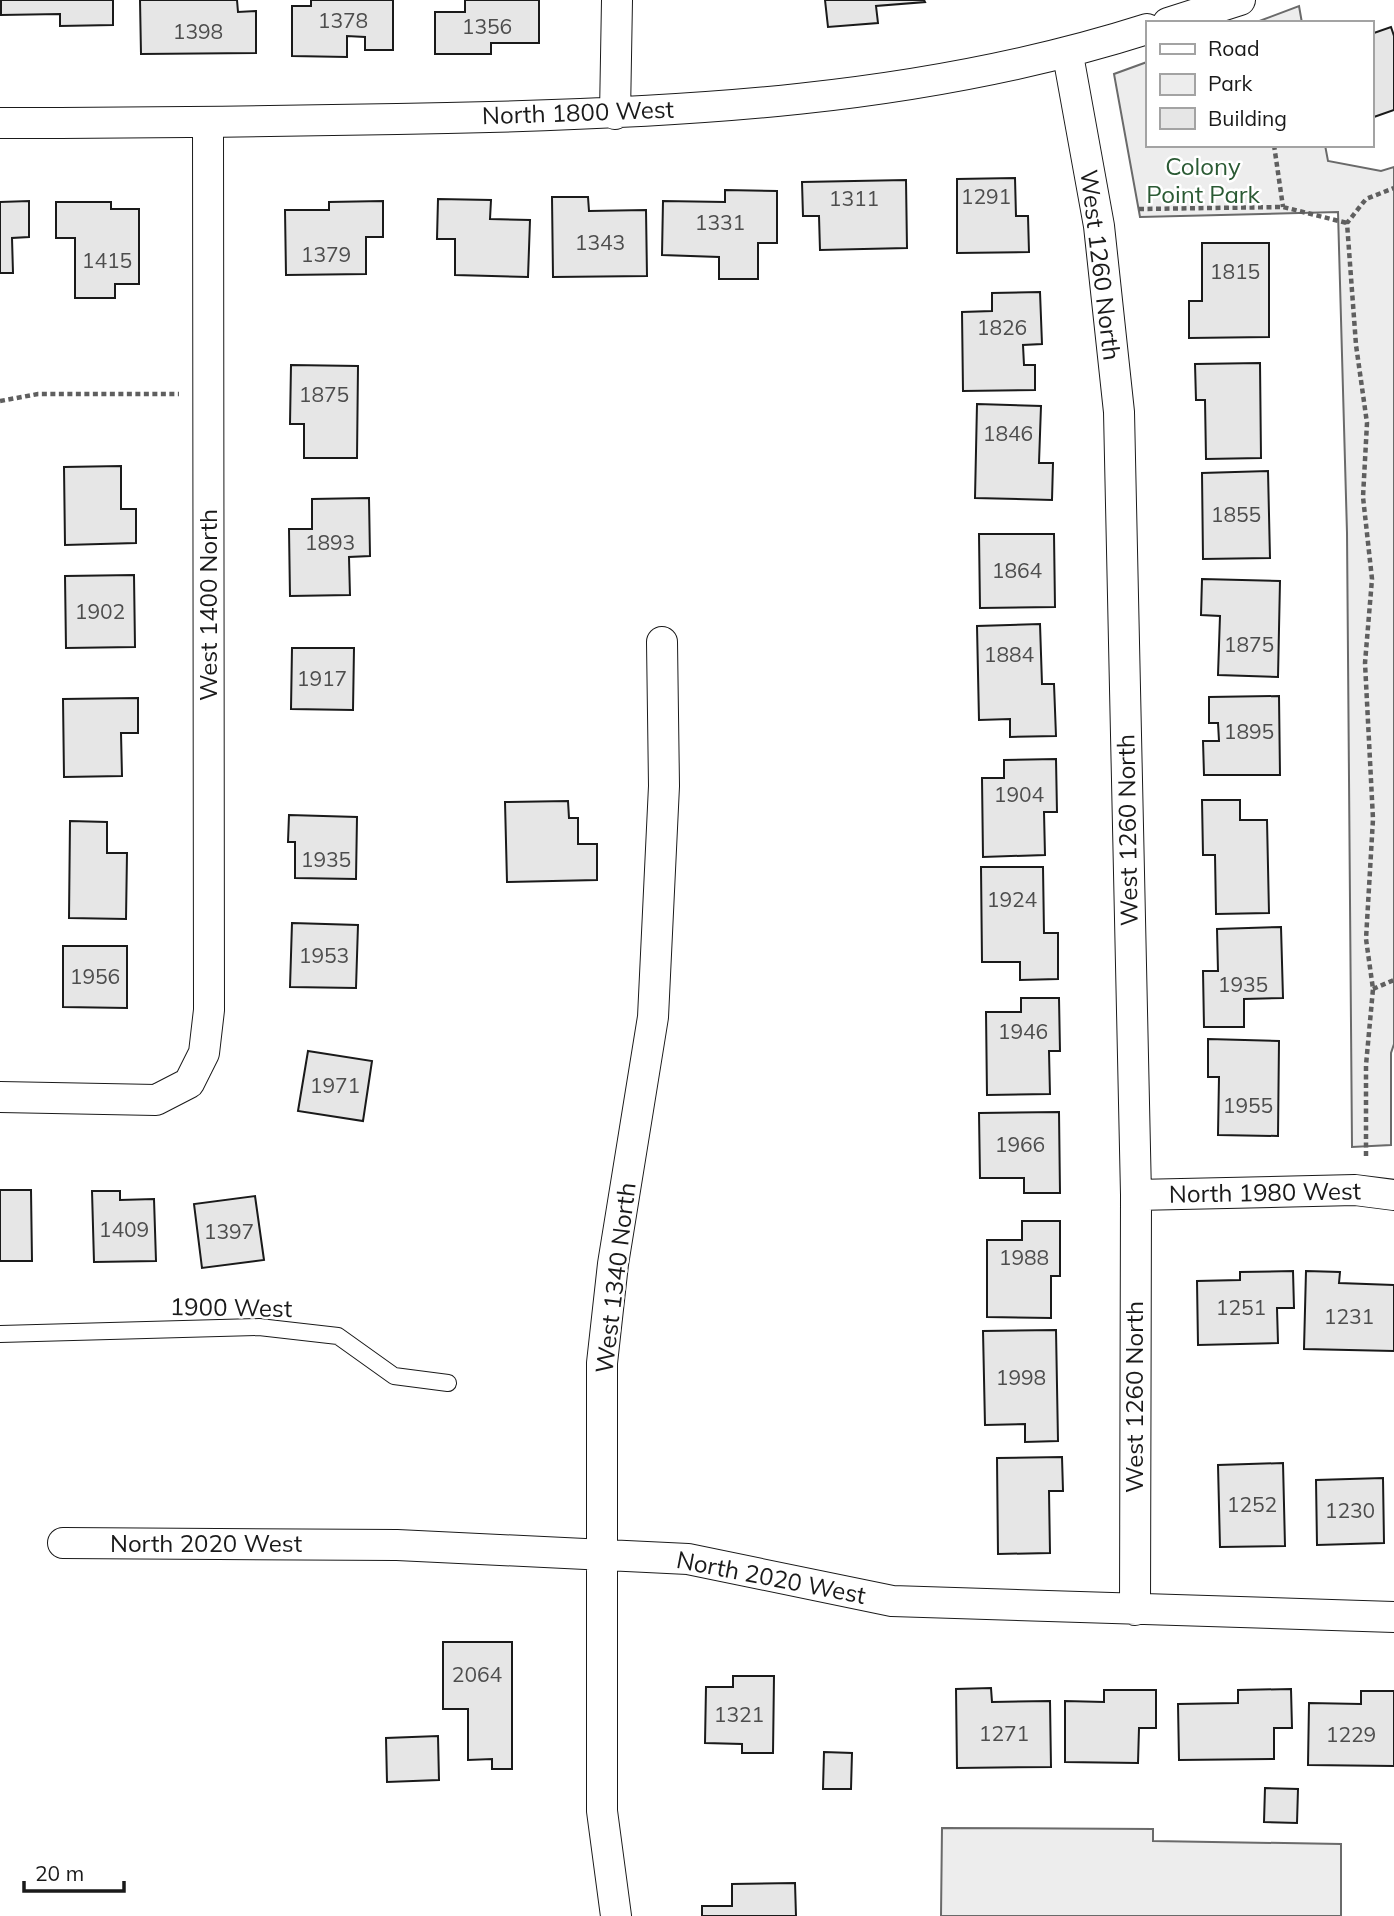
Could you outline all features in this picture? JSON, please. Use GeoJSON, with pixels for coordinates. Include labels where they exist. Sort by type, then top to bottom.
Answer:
{"type":"FeatureCollection","features":[{"type":"Feature","properties":{"kind":"street"},"geometry":{"type":"LineString","coordinates":[[615,114],[617,0]]}},
{"type":"Feature","properties":{"kind":"street"},"geometry":{"type":"LineString","coordinates":[[1174,21],[1240,0]]}},
{"type":"Feature","properties":{"kind":"street","name":"North 1800 West"},"geometry":{"type":"LineString","coordinates":[[0,123],[208,123],[615,114],[835,97],[1068,55],[1146,29]]}},
{"type":"Feature","properties":{"kind":"street","name":"West 1260 North"},"geometry":{"type":"LineString","coordinates":[[1068,55],[1099,226],[1119,412],[1136,1195],[1135,1610]]}},
{"type":"Feature","properties":{"kind":"street","name":"West 1400 North"},"geometry":{"type":"LineString","coordinates":[[0,1097],[156,1100],[189,1083],[204,1053],[209,1010],[208,123]]}},
{"type":"Feature","properties":{"kind":"street","name":"West 1340 North"},"geometry":{"type":"LineString","coordinates":[[616,1916],[602,1811],[602,1363],[613,1264],[653,1017],[664,786],[662,642]]}},
{"type":"Feature","properties":{"kind":"street","name":"North 1980 West"},"geometry":{"type":"LineString","coordinates":[[1136,1195],[1354,1190],[1394,1195]]}},
{"type":"Feature","properties":{"kind":"street","name":"North 2020 West"},"geometry":{"type":"LineString","coordinates":[[63,1543],[397,1545],[688,1559],[892,1601],[1394,1617]]}},
{"type":"Feature","properties":{"kind":"lane","name":"1900 West"},"geometry":{"type":"LineString","coordinates":[[0,1334],[259,1327],[338,1336],[394,1377],[448,1383]]}},
{"type":"Feature","properties":{"kind":"path"},"geometry":{"type":"LineString","coordinates":[[1274,147],[1283,207]]}},
{"type":"Feature","properties":{"kind":"path"},"geometry":{"type":"LineString","coordinates":[[1366,1156],[1366,1065],[1373,989],[1366,939],[1373,819],[1364,663],[1372,579],[1363,497],[1367,423],[1356,345],[1347,223],[1366,200],[1394,188]]}},
{"type":"Feature","properties":{"kind":"path"},"geometry":{"type":"LineString","coordinates":[[1139,209],[1283,207],[1347,223]]}},
{"type":"Feature","properties":{"kind":"path"},"geometry":{"type":"LineString","coordinates":[[0,401],[38,394],[180,394]]}},
{"type":"Feature","properties":{"kind":"path"},"geometry":{"type":"LineString","coordinates":[[1373,989],[1394,980]]}},
{"type":"Feature","properties":{"kind":"green space"},"geometry":{"type":"Polygon","coordinates":[[[1299,6],[1302,21],[1259,21],[1299,6]]]}},
{"type":"Feature","properties":{"kind":"green space","name":"Colony Point Park"},"geometry":{"type":"Polygon","coordinates":[[[1146,62],[1146,147],[1325,147],[1328,161],[1381,171],[1394,167],[1394,1044],[1391,1053],[1391,1145],[1352,1147],[1347,533],[1338,212],[1140,217],[1114,74],[1146,62]]]}},
{"type":"Feature","properties":{"kind":"green space"},"geometry":{"type":"Polygon","coordinates":[[[942,1828],[1153,1829],[1153,1841],[1341,1844],[1341,1916],[941,1916],[942,1828]]]}},
{"type":"Feature","properties":{"kind":"building"},"geometry":{"type":"Polygon","coordinates":[[[1,0],[113,0],[113,25],[60,26],[60,14],[1,15],[1,0]]]}},
{"type":"Feature","properties":{"kind":"building"},"geometry":{"type":"Polygon","coordinates":[[[140,0],[237,0],[238,12],[256,11],[256,53],[141,54],[140,0]]]}},
{"type":"Feature","properties":{"kind":"building"},"geometry":{"type":"Polygon","coordinates":[[[311,0],[393,0],[393,50],[365,50],[365,37],[347,36],[347,57],[292,56],[292,6],[311,6],[311,0]]]}},
{"type":"Feature","properties":{"kind":"building"},"geometry":{"type":"Polygon","coordinates":[[[465,0],[539,0],[539,43],[491,43],[491,54],[435,54],[435,12],[465,12],[465,0]]]}},
{"type":"Feature","properties":{"kind":"building"},"geometry":{"type":"Polygon","coordinates":[[[825,0],[925,2],[876,6],[878,23],[828,27],[825,0]]]}},
{"type":"Feature","properties":{"kind":"building"},"geometry":{"type":"Polygon","coordinates":[[[1391,27],[1394,36],[1394,110],[1373,117],[1373,33],[1391,27]]]}},
{"type":"Feature","properties":{"kind":"building"},"geometry":{"type":"Polygon","coordinates":[[[1015,178],[1016,216],[1028,216],[1029,252],[957,253],[957,179],[1015,178]]]}},
{"type":"Feature","properties":{"kind":"building"},"geometry":{"type":"Polygon","coordinates":[[[906,180],[907,248],[820,250],[819,216],[803,216],[802,182],[906,180]]]}},
{"type":"Feature","properties":{"kind":"building"},"geometry":{"type":"Polygon","coordinates":[[[725,190],[777,191],[777,243],[758,243],[758,279],[719,279],[719,257],[662,255],[663,201],[725,202],[725,190]]]}},
{"type":"Feature","properties":{"kind":"building"},"geometry":{"type":"Polygon","coordinates":[[[552,197],[588,197],[589,211],[646,210],[647,276],[553,277],[552,197]]]}},
{"type":"Feature","properties":{"kind":"building"},"geometry":{"type":"Polygon","coordinates":[[[438,199],[491,200],[490,219],[530,220],[528,277],[455,275],[455,239],[437,239],[438,199]]]}},
{"type":"Feature","properties":{"kind":"building"},"geometry":{"type":"Polygon","coordinates":[[[29,201],[29,237],[12,238],[13,273],[0,273],[0,202],[29,201]]]}},
{"type":"Feature","properties":{"kind":"building"},"geometry":{"type":"Polygon","coordinates":[[[383,201],[383,237],[366,237],[366,274],[286,275],[285,210],[329,210],[329,202],[383,201]]]}},
{"type":"Feature","properties":{"kind":"building"},"geometry":{"type":"Polygon","coordinates":[[[56,202],[111,202],[111,209],[139,209],[139,284],[115,284],[115,298],[75,298],[75,238],[56,238],[56,202]]]}},
{"type":"Feature","properties":{"kind":"building"},"geometry":{"type":"Polygon","coordinates":[[[1202,243],[1269,243],[1269,337],[1189,338],[1189,301],[1202,301],[1202,243]]]}},
{"type":"Feature","properties":{"kind":"building"},"geometry":{"type":"Polygon","coordinates":[[[1040,292],[1042,344],[1023,345],[1024,365],[1035,365],[1035,390],[963,391],[962,312],[992,311],[992,293],[1040,292]]]}},
{"type":"Feature","properties":{"kind":"building"},"geometry":{"type":"Polygon","coordinates":[[[1260,363],[1261,458],[1206,459],[1205,400],[1196,400],[1195,364],[1260,363]]]}},
{"type":"Feature","properties":{"kind":"building"},"geometry":{"type":"Polygon","coordinates":[[[291,365],[358,366],[357,458],[304,458],[304,424],[290,424],[291,365]]]}},
{"type":"Feature","properties":{"kind":"building"},"geometry":{"type":"Polygon","coordinates":[[[977,404],[1041,406],[1039,463],[1053,463],[1052,500],[975,498],[977,404]]]}},
{"type":"Feature","properties":{"kind":"building"},"geometry":{"type":"Polygon","coordinates":[[[121,466],[121,509],[136,509],[136,543],[65,545],[64,467],[121,466]]]}},
{"type":"Feature","properties":{"kind":"building"},"geometry":{"type":"Polygon","coordinates":[[[1268,471],[1270,558],[1203,559],[1202,473],[1268,471]]]}},
{"type":"Feature","properties":{"kind":"building"},"geometry":{"type":"Polygon","coordinates":[[[369,498],[370,556],[349,557],[350,595],[290,596],[289,529],[312,529],[312,499],[369,498]]]}},
{"type":"Feature","properties":{"kind":"building"},"geometry":{"type":"Polygon","coordinates":[[[979,534],[1054,534],[1055,607],[980,608],[979,534]]]}},
{"type":"Feature","properties":{"kind":"building"},"geometry":{"type":"Polygon","coordinates":[[[134,575],[135,647],[66,648],[65,576],[134,575]]]}},
{"type":"Feature","properties":{"kind":"building"},"geometry":{"type":"Polygon","coordinates":[[[1202,579],[1280,581],[1278,677],[1218,675],[1220,616],[1201,615],[1202,579]]]}},
{"type":"Feature","properties":{"kind":"building"},"geometry":{"type":"Polygon","coordinates":[[[1040,624],[1042,684],[1054,684],[1056,736],[1010,737],[1010,719],[979,720],[977,626],[1040,624]]]}},
{"type":"Feature","properties":{"kind":"building"},"geometry":{"type":"Polygon","coordinates":[[[292,648],[354,648],[353,710],[291,709],[292,648]]]}},
{"type":"Feature","properties":{"kind":"building"},"geometry":{"type":"Polygon","coordinates":[[[1279,696],[1280,775],[1204,775],[1203,741],[1219,741],[1218,723],[1209,723],[1209,697],[1279,696]]]}},
{"type":"Feature","properties":{"kind":"building"},"geometry":{"type":"Polygon","coordinates":[[[138,698],[138,733],[121,733],[122,776],[64,777],[63,699],[138,698]]]}},
{"type":"Feature","properties":{"kind":"building"},"geometry":{"type":"Polygon","coordinates":[[[1056,759],[1057,812],[1044,812],[1045,855],[983,857],[982,778],[1004,778],[1004,760],[1056,759]]]}},
{"type":"Feature","properties":{"kind":"building"},"geometry":{"type":"Polygon","coordinates":[[[1202,800],[1240,800],[1240,820],[1267,820],[1269,913],[1216,914],[1215,855],[1203,855],[1202,800]]]}},
{"type":"Feature","properties":{"kind":"building"},"geometry":{"type":"Polygon","coordinates":[[[568,801],[569,818],[578,818],[578,844],[597,844],[597,880],[507,882],[505,802],[568,801]]]}},
{"type":"Feature","properties":{"kind":"building"},"geometry":{"type":"Polygon","coordinates":[[[289,815],[357,817],[356,879],[295,878],[295,842],[288,842],[289,815]]]}},
{"type":"Feature","properties":{"kind":"building"},"geometry":{"type":"Polygon","coordinates":[[[70,821],[107,822],[107,853],[127,853],[126,919],[69,918],[70,821]]]}},
{"type":"Feature","properties":{"kind":"building"},"geometry":{"type":"Polygon","coordinates":[[[981,867],[1043,867],[1044,933],[1058,933],[1058,979],[1020,980],[1020,962],[982,962],[981,867]]]}},
{"type":"Feature","properties":{"kind":"building"},"geometry":{"type":"Polygon","coordinates":[[[292,923],[358,925],[356,988],[290,987],[292,923]]]}},
{"type":"Feature","properties":{"kind":"building"},"geometry":{"type":"Polygon","coordinates":[[[1281,927],[1283,998],[1244,999],[1244,1027],[1204,1027],[1203,971],[1218,971],[1217,929],[1281,927]]]}},
{"type":"Feature","properties":{"kind":"building"},"geometry":{"type":"Polygon","coordinates":[[[63,946],[127,946],[127,1008],[63,1007],[63,946]]]}},
{"type":"Feature","properties":{"kind":"building"},"geometry":{"type":"Polygon","coordinates":[[[1021,998],[1059,998],[1060,1051],[1049,1051],[1050,1094],[987,1095],[986,1012],[1021,1012],[1021,998]]]}},
{"type":"Feature","properties":{"kind":"building"},"geometry":{"type":"Polygon","coordinates":[[[1208,1039],[1279,1041],[1278,1136],[1218,1135],[1219,1077],[1208,1077],[1208,1039]]]}},
{"type":"Feature","properties":{"kind":"building"},"geometry":{"type":"Polygon","coordinates":[[[308,1051],[372,1061],[363,1121],[298,1111],[308,1051]]]}},
{"type":"Feature","properties":{"kind":"building"},"geometry":{"type":"Polygon","coordinates":[[[1059,1112],[1060,1193],[1024,1193],[1024,1178],[980,1178],[979,1113],[1059,1112]]]}},
{"type":"Feature","properties":{"kind":"building"},"geometry":{"type":"Polygon","coordinates":[[[0,1190],[31,1190],[32,1261],[0,1261],[0,1190]]]}},
{"type":"Feature","properties":{"kind":"building"},"geometry":{"type":"Polygon","coordinates":[[[92,1191],[120,1191],[120,1200],[154,1199],[156,1261],[94,1262],[92,1191]]]}},
{"type":"Feature","properties":{"kind":"building"},"geometry":{"type":"Polygon","coordinates":[[[255,1196],[264,1260],[202,1268],[194,1204],[255,1196]]]}},
{"type":"Feature","properties":{"kind":"building"},"geometry":{"type":"Polygon","coordinates":[[[1022,1221],[1060,1221],[1060,1276],[1051,1276],[1051,1318],[987,1317],[987,1240],[1022,1240],[1022,1221]]]}},
{"type":"Feature","properties":{"kind":"building"},"geometry":{"type":"Polygon","coordinates":[[[1293,1271],[1294,1308],[1277,1308],[1278,1343],[1198,1345],[1197,1281],[1240,1280],[1240,1272],[1293,1271]]]}},
{"type":"Feature","properties":{"kind":"building"},"geometry":{"type":"Polygon","coordinates":[[[1306,1271],[1340,1272],[1339,1283],[1394,1285],[1394,1351],[1304,1349],[1306,1271]]]}},
{"type":"Feature","properties":{"kind":"building"},"geometry":{"type":"Polygon","coordinates":[[[1056,1330],[1058,1441],[1025,1442],[1025,1424],[985,1425],[983,1331],[1056,1330]]]}},
{"type":"Feature","properties":{"kind":"building"},"geometry":{"type":"Polygon","coordinates":[[[1062,1457],[1063,1491],[1049,1491],[1050,1553],[998,1554],[997,1458],[1062,1457]]]}},
{"type":"Feature","properties":{"kind":"building"},"geometry":{"type":"Polygon","coordinates":[[[1283,1463],[1285,1546],[1220,1547],[1218,1465],[1283,1463]]]}},
{"type":"Feature","properties":{"kind":"building"},"geometry":{"type":"Polygon","coordinates":[[[1383,1478],[1384,1543],[1317,1545],[1316,1480],[1383,1478]]]}},
{"type":"Feature","properties":{"kind":"building"},"geometry":{"type":"Polygon","coordinates":[[[443,1642],[512,1642],[512,1769],[492,1769],[492,1759],[468,1760],[468,1709],[443,1709],[443,1642]]]}},
{"type":"Feature","properties":{"kind":"building"},"geometry":{"type":"Polygon","coordinates":[[[733,1676],[774,1676],[773,1753],[742,1753],[742,1744],[705,1743],[706,1687],[733,1687],[733,1676]]]}},
{"type":"Feature","properties":{"kind":"building"},"geometry":{"type":"Polygon","coordinates":[[[991,1688],[992,1702],[1050,1701],[1051,1767],[957,1768],[956,1689],[991,1688]]]}},
{"type":"Feature","properties":{"kind":"building"},"geometry":{"type":"Polygon","coordinates":[[[1291,1689],[1292,1728],[1274,1728],[1274,1759],[1179,1760],[1178,1704],[1238,1703],[1238,1690],[1291,1689]]]}},
{"type":"Feature","properties":{"kind":"building"},"geometry":{"type":"Polygon","coordinates":[[[1104,1690],[1156,1690],[1156,1728],[1139,1728],[1138,1763],[1065,1762],[1065,1701],[1104,1702],[1104,1690]]]}},
{"type":"Feature","properties":{"kind":"building"},"geometry":{"type":"Polygon","coordinates":[[[1361,1691],[1394,1691],[1394,1766],[1308,1765],[1309,1703],[1361,1704],[1361,1691]]]}},
{"type":"Feature","properties":{"kind":"building"},"geometry":{"type":"Polygon","coordinates":[[[438,1736],[439,1780],[387,1782],[386,1738],[438,1736]]]}},
{"type":"Feature","properties":{"kind":"building"},"geometry":{"type":"Polygon","coordinates":[[[824,1752],[852,1753],[851,1789],[823,1789],[824,1752]]]}},
{"type":"Feature","properties":{"kind":"building"},"geometry":{"type":"Polygon","coordinates":[[[1265,1788],[1298,1789],[1297,1823],[1264,1822],[1265,1788]]]}},
{"type":"Feature","properties":{"kind":"building"},"geometry":{"type":"Polygon","coordinates":[[[795,1883],[796,1916],[702,1916],[702,1906],[732,1906],[732,1884],[795,1883]]]}}]}
